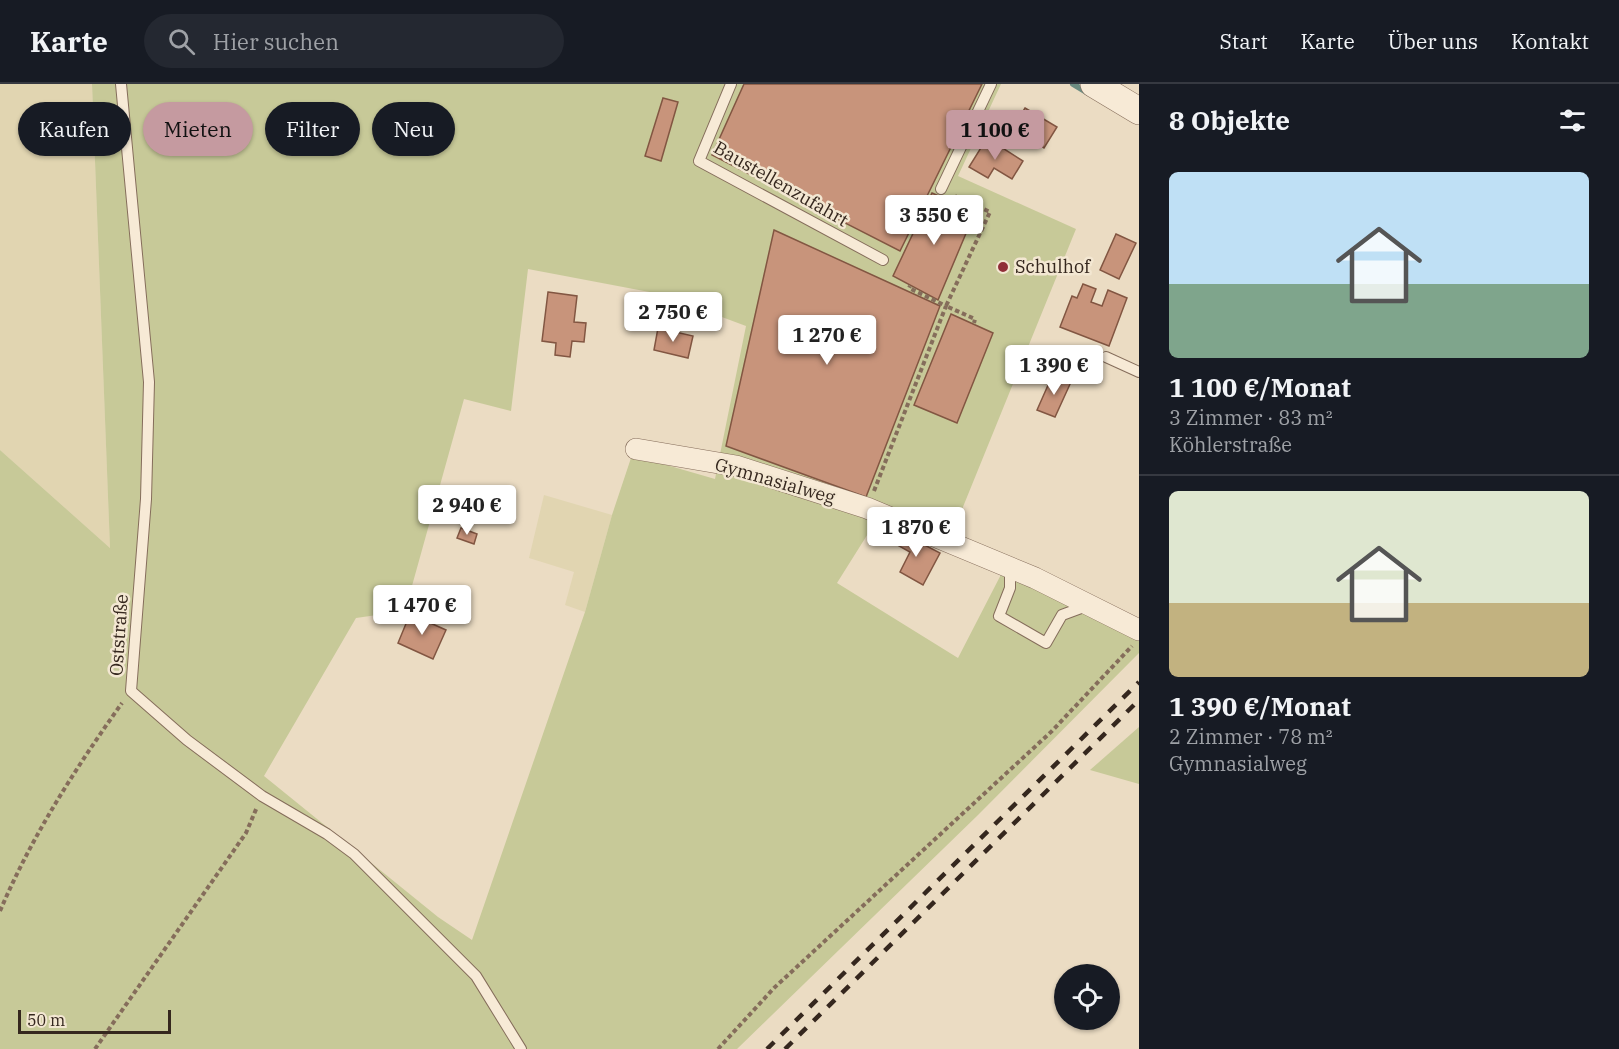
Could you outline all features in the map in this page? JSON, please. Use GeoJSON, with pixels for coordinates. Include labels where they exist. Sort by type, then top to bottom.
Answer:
{"type":"FeatureCollection","features":[{"type":"Feature","properties":{"kind":"street"},"geometry":{"type":"LineString","coordinates":[[1094,84],[1139,111]]}},
{"type":"Feature","properties":{"kind":"street","name":"Gymnasialweg"},"geometry":{"type":"LineString","coordinates":[[636,449],[736,466],[867,508],[1010,566],[1139,630]]}},
{"type":"Feature","properties":{"kind":"lane","name":"Oststraße"},"geometry":{"type":"LineString","coordinates":[[121,84],[149,382],[146,499],[131,692],[187,740],[262,796],[327,834],[354,854],[476,976],[521,1049]]}},
{"type":"Feature","properties":{"kind":"lane","name":"Baustellenzufahrt"},"geometry":{"type":"LineString","coordinates":[[731,84],[699,161],[883,260]]}},
{"type":"Feature","properties":{"kind":"lane"},"geometry":{"type":"LineString","coordinates":[[941,189],[991,84]]}},
{"type":"Feature","properties":{"kind":"lane"},"geometry":{"type":"LineString","coordinates":[[1106,357],[1139,372]]}},
{"type":"Feature","properties":{"kind":"lane"},"geometry":{"type":"LineString","coordinates":[[1010,566],[1010,588],[999,616],[1046,643],[1062,615],[1089,605]]}},
{"type":"Feature","properties":{"kind":"path"},"geometry":{"type":"LineString","coordinates":[[867,508],[946,306],[990,212],[957,197]]}},
{"type":"Feature","properties":{"kind":"path"},"geometry":{"type":"LineString","coordinates":[[910,286],[909,288],[975,319],[974,323]]}},
{"type":"Feature","properties":{"kind":"path"},"geometry":{"type":"LineString","coordinates":[[718,1049],[774,988],[1052,731],[1139,639]]}},
{"type":"Feature","properties":{"kind":"path"},"geometry":{"type":"LineString","coordinates":[[0,911],[13,881],[54,804],[131,692]]}},
{"type":"Feature","properties":{"kind":"path"},"geometry":{"type":"LineString","coordinates":[[95,1049],[246,833],[262,796]]}},
{"type":"Feature","properties":{"kind":"shaded area"},"geometry":{"type":"Polygon","coordinates":[[[0,84],[92,84],[93,102],[18,102],[18,156],[95,156],[110,548],[0,450],[0,84]]]}},
{"type":"Feature","properties":{"kind":"shaded area"},"geometry":{"type":"Polygon","coordinates":[[[544,495],[612,515],[585,612],[565,605],[574,572],[529,558],[544,495]]]}},
{"type":"Feature","properties":{"kind":"green space"},"geometry":{"type":"Polygon","coordinates":[[[92,84],[1001,84],[958,176],[1076,229],[954,529],[886,505],[837,583],[958,658],[1009,559],[1139,622],[1139,653],[978,815],[737,1049],[0,1049],[0,450],[110,548],[95,156],[131,156],[131,102],[93,102],[92,84]],[[528,269],[511,411],[464,399],[405,611],[356,618],[264,776],[438,917],[472,940],[585,612],[612,515],[632,455],[715,479],[746,326],[660,294],[528,269]]]}},
{"type":"Feature","properties":{"kind":"green space"},"geometry":{"type":"Polygon","coordinates":[[[1139,727],[1139,784],[1090,770],[1139,727]]]}},
{"type":"Feature","properties":{"kind":"building"},"geometry":{"type":"Polygon","coordinates":[[[744,84],[982,84],[900,251],[712,155],[744,84]]]}},
{"type":"Feature","properties":{"kind":"building"},"geometry":{"type":"Polygon","coordinates":[[[663,98],[678,102],[661,161],[645,156],[663,98]]]}},
{"type":"Feature","properties":{"kind":"building"},"geometry":{"type":"Polygon","coordinates":[[[1025,108],[1057,127],[1044,148],[1013,128],[1025,108]]]}},
{"type":"Feature","properties":{"kind":"building"},"geometry":{"type":"Polygon","coordinates":[[[987,138],[1023,161],[1012,179],[994,168],[988,178],[969,167],[987,138]]]}},
{"type":"Feature","properties":{"kind":"building"},"geometry":{"type":"Polygon","coordinates":[[[932,193],[975,212],[938,300],[893,276],[932,193]]]}},
{"type":"Feature","properties":{"kind":"building"},"geometry":{"type":"Polygon","coordinates":[[[774,230],[940,306],[866,497],[726,446],[774,230]]]}},
{"type":"Feature","properties":{"kind":"building"},"geometry":{"type":"Polygon","coordinates":[[[1116,234],[1136,243],[1119,279],[1100,270],[1116,234]]]}},
{"type":"Feature","properties":{"kind":"building"},"geometry":{"type":"Polygon","coordinates":[[[1083,284],[1096,289],[1091,302],[1102,306],[1108,290],[1127,298],[1109,346],[1060,327],[1072,296],[1077,298],[1083,284]]]}},
{"type":"Feature","properties":{"kind":"building"},"geometry":{"type":"Polygon","coordinates":[[[548,292],[577,296],[574,322],[586,323],[584,342],[572,341],[570,357],[555,355],[556,343],[542,341],[548,292]]]}},
{"type":"Feature","properties":{"kind":"building"},"geometry":{"type":"Polygon","coordinates":[[[951,314],[993,333],[957,423],[914,405],[951,314]]]}},
{"type":"Feature","properties":{"kind":"building"},"geometry":{"type":"Polygon","coordinates":[[[658,328],[693,336],[688,358],[654,350],[658,328]]]}},
{"type":"Feature","properties":{"kind":"building"},"geometry":{"type":"Polygon","coordinates":[[[1053,374],[1071,382],[1055,417],[1037,410],[1053,374]]]}},
{"type":"Feature","properties":{"kind":"building"},"geometry":{"type":"Polygon","coordinates":[[[461,528],[477,534],[474,544],[457,538],[461,528]]]}},
{"type":"Feature","properties":{"kind":"building"},"geometry":{"type":"Polygon","coordinates":[[[898,531],[940,553],[923,585],[900,572],[910,552],[892,542],[898,531]]]}},
{"type":"Feature","properties":{"kind":"building"},"geometry":{"type":"Polygon","coordinates":[[[410,614],[446,630],[433,659],[398,643],[410,614]]]}},
{"type":"Feature","properties":{"kind":"waterway"},"geometry":{"type":"LineString","coordinates":[[1073,84],[1088,93]]}},
{"type":"Feature","properties":{"kind":"railway"},"geometry":{"type":"LineString","coordinates":[[767,1049],[1139,682]]}},
{"type":"Feature","properties":{"kind":"railway"},"geometry":{"type":"LineString","coordinates":[[785,1049],[1139,700]]}},
{"type":"Feature","properties":{"kind":"place","name":"Schulhof"},"geometry":{"type":"Point","coordinates":[1003,267]}}]}
